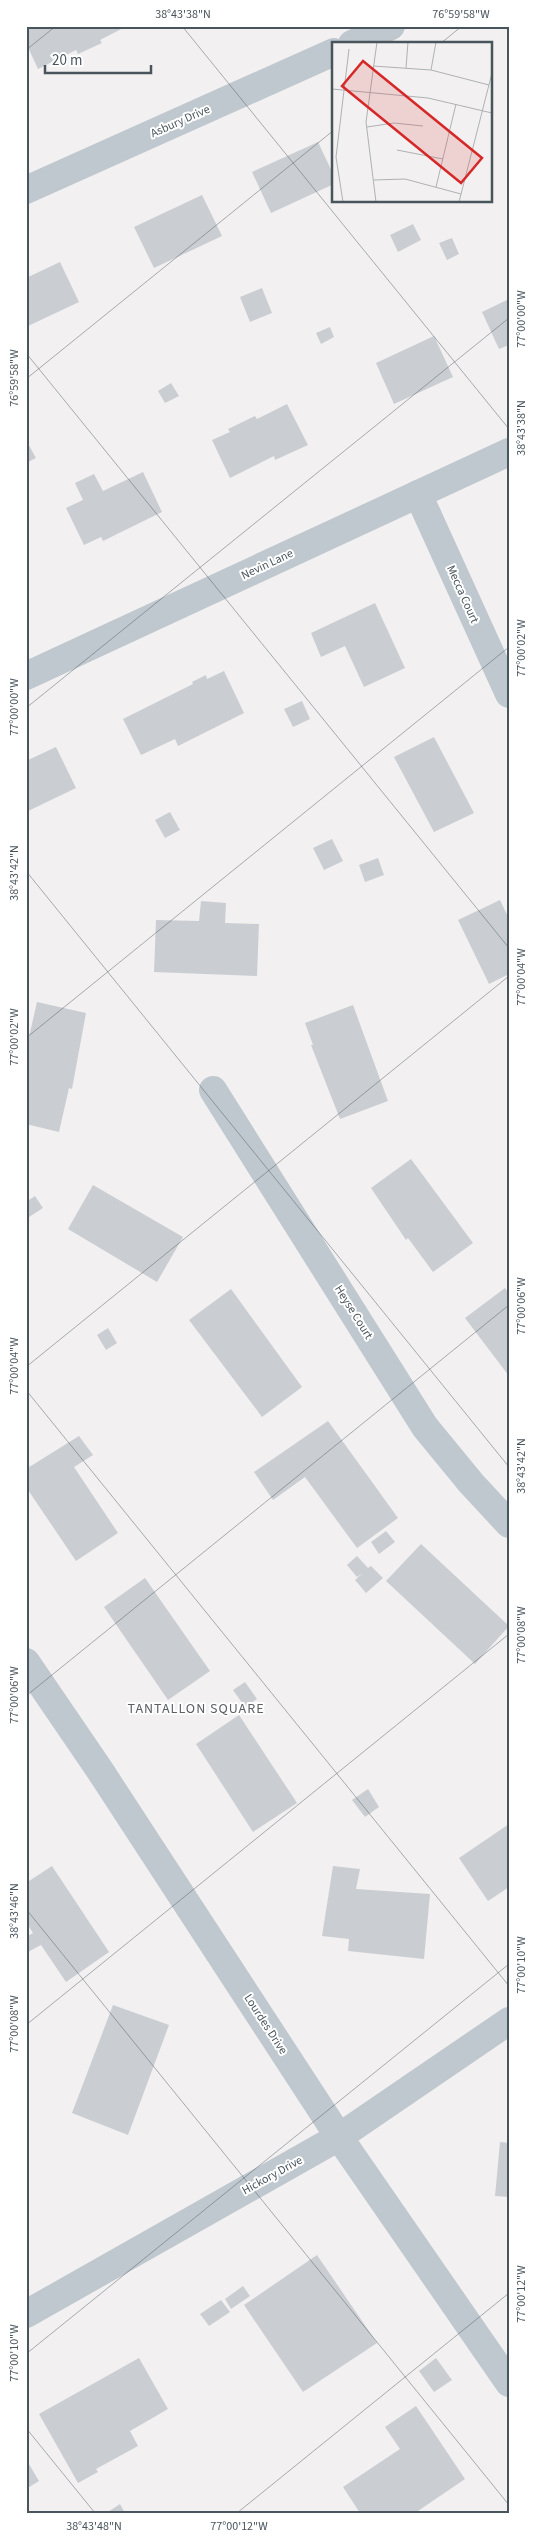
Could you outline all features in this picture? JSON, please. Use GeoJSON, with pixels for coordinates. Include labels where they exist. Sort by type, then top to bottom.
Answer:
{"type":"FeatureCollection","features":[{"type":"Feature","properties":{"kind":"street"},"geometry":{"type":"LineString","coordinates":[[356,42],[390,26]]}},
{"type":"Feature","properties":{"kind":"street","name":"Asbury Drive"},"geometry":{"type":"LineString","coordinates":[[26,190],[332,53]]}},
{"type":"Feature","properties":{"kind":"street","name":"Nevin Lane"},"geometry":{"type":"LineString","coordinates":[[26,676],[509,452]]}},
{"type":"Feature","properties":{"kind":"street","name":"Mecca Court"},"geometry":{"type":"LineString","coordinates":[[418,494],[509,694]]}},
{"type":"Feature","properties":{"kind":"street","name":"Heyse Court"},"geometry":{"type":"LineString","coordinates":[[213,1090],[426,1427],[471,1482],[509,1524]]}},
{"type":"Feature","properties":{"kind":"street","name":"Lourdes Drive"},"geometry":{"type":"LineString","coordinates":[[26,1662],[101,1772],[340,2137],[509,2383]]}},
{"type":"Feature","properties":{"kind":"street","name":"Hickory Drive"},"geometry":{"type":"LineString","coordinates":[[26,2314],[340,2137],[509,2021]]}},
{"type":"Feature","properties":{"kind":"building"},"geometry":{"type":"Polygon","coordinates":[[[26,26],[127,26],[100,40],[102,43],[78,54],[76,50],[38,69],[26,43],[26,26]]]}},
{"type":"Feature","properties":{"kind":"building"},"geometry":{"type":"Polygon","coordinates":[[[318,142],[332,172],[332,185],[271,213],[252,172],[318,142]]]}},
{"type":"Feature","properties":{"kind":"building"},"geometry":{"type":"Polygon","coordinates":[[[202,195],[222,236],[154,268],[134,227],[202,195]]]}},
{"type":"Feature","properties":{"kind":"building"},"geometry":{"type":"Polygon","coordinates":[[[413,224],[421,240],[398,252],[390,235],[413,224]]]}},
{"type":"Feature","properties":{"kind":"building"},"geometry":{"type":"Polygon","coordinates":[[[452,238],[459,254],[447,260],[439,243],[452,238]]]}},
{"type":"Feature","properties":{"kind":"building"},"geometry":{"type":"Polygon","coordinates":[[[60,262],[79,302],[26,327],[26,278],[60,262]]]}},
{"type":"Feature","properties":{"kind":"building"},"geometry":{"type":"Polygon","coordinates":[[[262,288],[272,313],[250,322],[240,297],[262,288]]]}},
{"type":"Feature","properties":{"kind":"building"},"geometry":{"type":"Polygon","coordinates":[[[509,299],[509,345],[499,349],[482,312],[509,299]]]}},
{"type":"Feature","properties":{"kind":"building"},"geometry":{"type":"Polygon","coordinates":[[[330,327],[334,337],[321,344],[316,333],[330,327]]]}},
{"type":"Feature","properties":{"kind":"building"},"geometry":{"type":"Polygon","coordinates":[[[434,336],[453,377],[394,404],[376,363],[434,336]]]}},
{"type":"Feature","properties":{"kind":"building"},"geometry":{"type":"Polygon","coordinates":[[[171,383],[179,396],[165,403],[158,391],[171,383]]]}},
{"type":"Feature","properties":{"kind":"building"},"geometry":{"type":"Polygon","coordinates":[[[287,404],[308,445],[275,460],[274,456],[230,478],[212,440],[230,432],[228,429],[255,416],[257,419],[287,404]]]}},
{"type":"Feature","properties":{"kind":"building"},"geometry":{"type":"Polygon","coordinates":[[[26,440],[36,458],[26,463],[26,440]]]}},
{"type":"Feature","properties":{"kind":"building"},"geometry":{"type":"Polygon","coordinates":[[[143,472],[162,512],[103,541],[101,537],[84,545],[66,508],[83,500],[75,483],[94,474],[103,491],[143,472]]]}},
{"type":"Feature","properties":{"kind":"building"},"geometry":{"type":"Polygon","coordinates":[[[375,603],[405,668],[364,687],[345,646],[321,657],[311,633],[375,603]]]}},
{"type":"Feature","properties":{"kind":"building"},"geometry":{"type":"Polygon","coordinates":[[[224,671],[244,713],[178,746],[175,739],[141,755],[123,719],[193,684],[192,682],[206,675],[207,679],[224,671]]]}},
{"type":"Feature","properties":{"kind":"building"},"geometry":{"type":"Polygon","coordinates":[[[302,701],[310,719],[293,727],[284,709],[302,701]]]}},
{"type":"Feature","properties":{"kind":"building"},"geometry":{"type":"Polygon","coordinates":[[[434,737],[474,813],[434,832],[394,757],[434,737]]]}},
{"type":"Feature","properties":{"kind":"building"},"geometry":{"type":"Polygon","coordinates":[[[56,747],[76,788],[26,812],[26,761],[56,747]]]}},
{"type":"Feature","properties":{"kind":"building"},"geometry":{"type":"Polygon","coordinates":[[[170,812],[180,830],[165,838],[155,820],[170,812]]]}},
{"type":"Feature","properties":{"kind":"building"},"geometry":{"type":"Polygon","coordinates":[[[332,839],[343,861],[324,870],[313,848],[332,839]]]}},
{"type":"Feature","properties":{"kind":"building"},"geometry":{"type":"Polygon","coordinates":[[[378,858],[384,875],[365,882],[359,865],[378,858]]]}},
{"type":"Feature","properties":{"kind":"building"},"geometry":{"type":"Polygon","coordinates":[[[500,900],[509,919],[509,974],[489,984],[458,920],[500,900]]]}},
{"type":"Feature","properties":{"kind":"building"},"geometry":{"type":"Polygon","coordinates":[[[201,901],[226,903],[225,923],[259,924],[257,976],[154,972],[156,920],[199,921],[201,901]]]}},
{"type":"Feature","properties":{"kind":"building"},"geometry":{"type":"Polygon","coordinates":[[[37,1002],[86,1013],[72,1089],[69,1088],[59,1132],[26,1124],[26,1050],[37,1002]]]}},
{"type":"Feature","properties":{"kind":"building"},"geometry":{"type":"Polygon","coordinates":[[[353,1005],[388,1101],[340,1119],[311,1045],[313,1045],[305,1023],[353,1005]]]}},
{"type":"Feature","properties":{"kind":"building"},"geometry":{"type":"Polygon","coordinates":[[[411,1159],[473,1243],[433,1272],[408,1238],[406,1240],[371,1188],[411,1159]]]}},
{"type":"Feature","properties":{"kind":"building"},"geometry":{"type":"Polygon","coordinates":[[[93,1185],[183,1237],[157,1282],[68,1229],[93,1185]]]}},
{"type":"Feature","properties":{"kind":"building"},"geometry":{"type":"Polygon","coordinates":[[[35,1196],[43,1208],[29,1217],[26,1213],[26,1202],[35,1196]]]}},
{"type":"Feature","properties":{"kind":"building"},"geometry":{"type":"Polygon","coordinates":[[[505,1288],[509,1294],[509,1376],[465,1318],[505,1288]]]}},
{"type":"Feature","properties":{"kind":"building"},"geometry":{"type":"Polygon","coordinates":[[[231,1289],[302,1387],[262,1417],[189,1320],[231,1289]]]}},
{"type":"Feature","properties":{"kind":"building"},"geometry":{"type":"Polygon","coordinates":[[[108,1328],[117,1343],[106,1350],[97,1335],[108,1328]]]}},
{"type":"Feature","properties":{"kind":"building"},"geometry":{"type":"Polygon","coordinates":[[[328,1421],[398,1518],[357,1548],[305,1477],[273,1500],[254,1472],[328,1421]]]}},
{"type":"Feature","properties":{"kind":"building"},"geometry":{"type":"Polygon","coordinates":[[[79,1436],[93,1455],[74,1467],[118,1533],[76,1561],[26,1487],[26,1469],[79,1436]]]}},
{"type":"Feature","properties":{"kind":"building"},"geometry":{"type":"Polygon","coordinates":[[[386,1531],[395,1542],[379,1554],[371,1542],[386,1531]]]}},
{"type":"Feature","properties":{"kind":"building"},"geometry":{"type":"Polygon","coordinates":[[[421,1544],[509,1626],[475,1664],[386,1581],[421,1544]]]}},
{"type":"Feature","properties":{"kind":"building"},"geometry":{"type":"Polygon","coordinates":[[[357,1556],[368,1568],[371,1566],[383,1578],[366,1593],[355,1580],[363,1573],[357,1577],[347,1565],[357,1556]]]}},
{"type":"Feature","properties":{"kind":"building"},"geometry":{"type":"Polygon","coordinates":[[[145,1578],[210,1671],[168,1700],[104,1607],[145,1578]]]}},
{"type":"Feature","properties":{"kind":"building"},"geometry":{"type":"Polygon","coordinates":[[[245,1682],[257,1699],[245,1707],[233,1690],[245,1682]]]}},
{"type":"Feature","properties":{"kind":"building"},"geometry":{"type":"Polygon","coordinates":[[[239,1715],[297,1803],[253,1832],[196,1744],[239,1715]]]}},
{"type":"Feature","properties":{"kind":"building"},"geometry":{"type":"Polygon","coordinates":[[[368,1789],[379,1807],[365,1817],[352,1800],[368,1789]]]}},
{"type":"Feature","properties":{"kind":"building"},"geometry":{"type":"Polygon","coordinates":[[[509,1824],[509,1887],[488,1901],[459,1858],[509,1824]]]}},
{"type":"Feature","properties":{"kind":"building"},"geometry":{"type":"Polygon","coordinates":[[[52,1866],[109,1952],[66,1982],[41,1945],[26,1953],[26,1937],[33,1933],[26,1922],[26,1883],[52,1866]]]}},
{"type":"Feature","properties":{"kind":"building"},"geometry":{"type":"Polygon","coordinates":[[[333,1866],[360,1869],[356,1889],[430,1894],[424,1959],[348,1951],[349,1939],[322,1936],[333,1866]]]}},
{"type":"Feature","properties":{"kind":"building"},"geometry":{"type":"Polygon","coordinates":[[[113,2005],[169,2025],[128,2135],[72,2113],[113,2005]]]}},
{"type":"Feature","properties":{"kind":"building"},"geometry":{"type":"Polygon","coordinates":[[[500,2142],[509,2143],[509,2197],[495,2196],[500,2142]]]}},
{"type":"Feature","properties":{"kind":"building"},"geometry":{"type":"Polygon","coordinates":[[[317,2255],[377,2343],[303,2392],[244,2305],[317,2255]]]}},
{"type":"Feature","properties":{"kind":"building"},"geometry":{"type":"Polygon","coordinates":[[[243,2286],[250,2296],[231,2309],[225,2299],[243,2286]]]}},
{"type":"Feature","properties":{"kind":"building"},"geometry":{"type":"Polygon","coordinates":[[[221,2300],[230,2312],[209,2326],[200,2314],[221,2300]]]}},
{"type":"Feature","properties":{"kind":"building"},"geometry":{"type":"Polygon","coordinates":[[[139,2358],[168,2409],[130,2431],[138,2446],[96,2469],[98,2472],[78,2483],[39,2414],[139,2358]]]}},
{"type":"Feature","properties":{"kind":"building"},"geometry":{"type":"Polygon","coordinates":[[[436,2358],[452,2380],[434,2392],[419,2371],[436,2358]]]}},
{"type":"Feature","properties":{"kind":"building"},"geometry":{"type":"Polygon","coordinates":[[[416,2406],[465,2479],[415,2513],[401,2513],[399,2511],[396,2513],[360,2513],[343,2487],[400,2449],[385,2427],[416,2406]]]}},
{"type":"Feature","properties":{"kind":"building"},"geometry":{"type":"Polygon","coordinates":[[[26,2459],[39,2481],[26,2489],[26,2459]]]}},
{"type":"Feature","properties":{"kind":"building"},"geometry":{"type":"Polygon","coordinates":[[[120,2504],[125,2513],[108,2512],[120,2504]]]}},
{"type":"Feature","properties":{"kind":"district","name":"TANTALLON SQUARE"},"geometry":{"type":"Point","coordinates":[196,1708]}}]}
